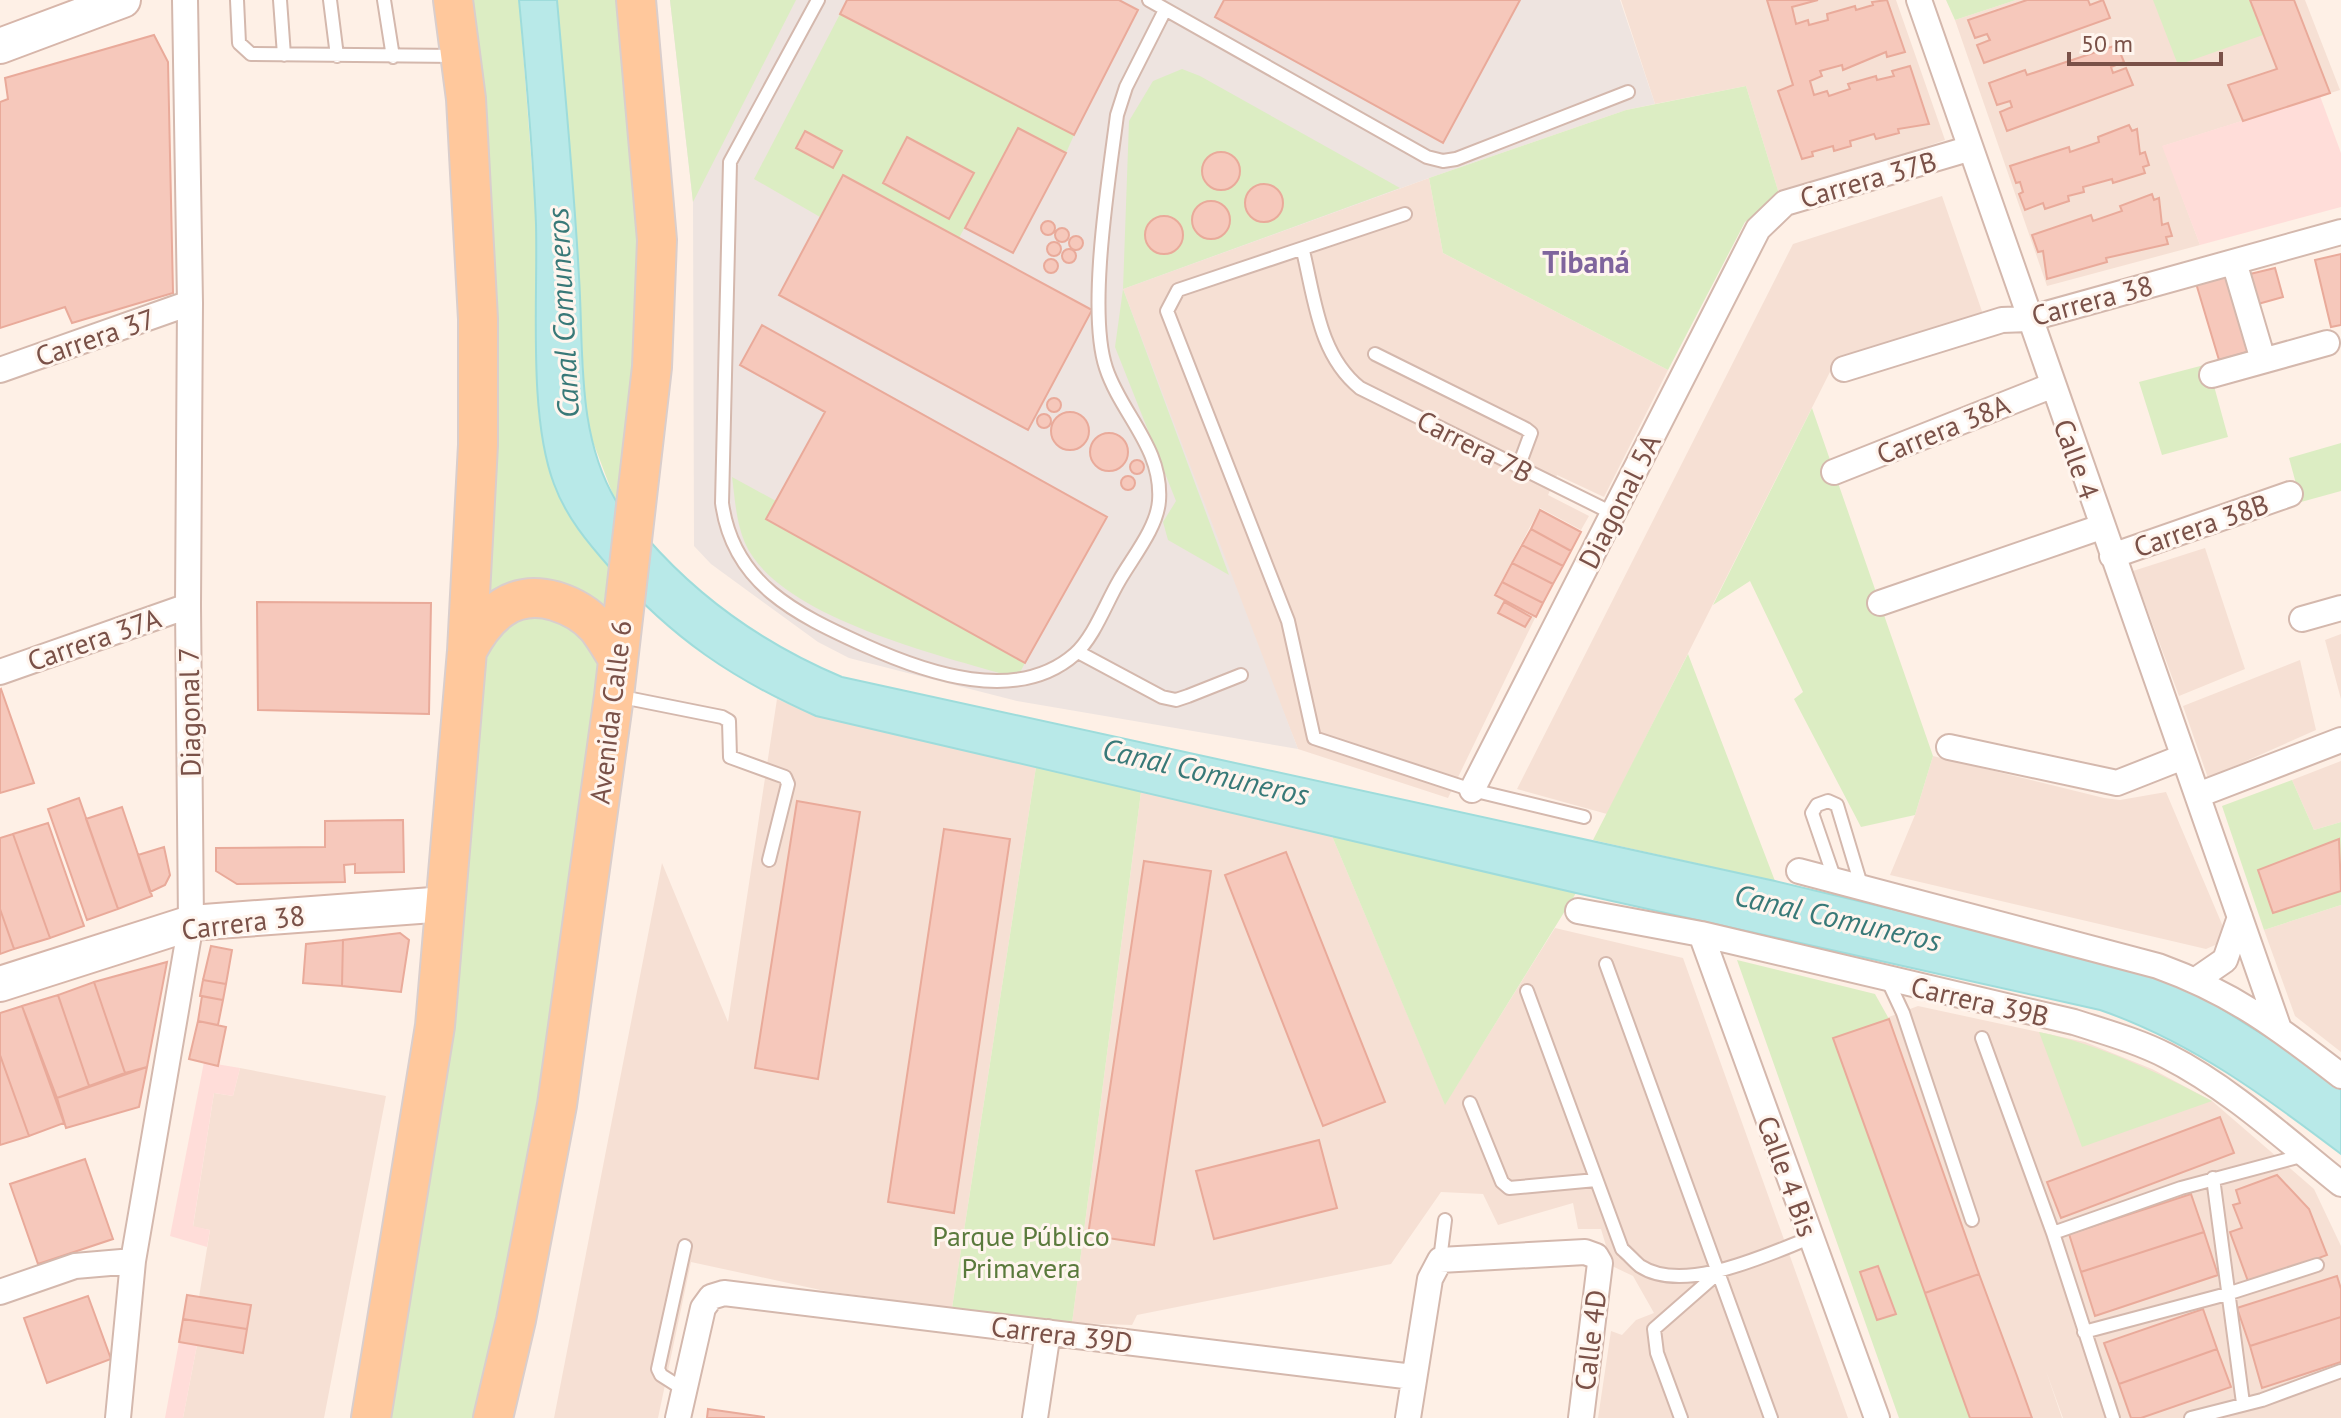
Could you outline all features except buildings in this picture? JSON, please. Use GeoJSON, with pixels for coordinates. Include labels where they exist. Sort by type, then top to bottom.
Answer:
{"type":"FeatureCollection","features":[{"type":"Feature","properties":{"kind":"main road"},"geometry":{"type":"LineString","coordinates":[[371,1418],[435,1026],[467,651],[478,445],[478,319],[466,99],[453,0]]}},
{"type":"Feature","properties":{"kind":"main road","name":"Avenida Calle 6"},"geometry":{"type":"LineString","coordinates":[[493,1418],[516,1320],[557,1105],[614,696],[652,367],[657,240],[636,0]]}},
{"type":"Feature","properties":{"kind":"main road"},"geometry":{"type":"LineString","coordinates":[[467,651],[485,620],[504,604],[525,598],[545,598],[583,614],[619,644]]}},
{"type":"Feature","properties":{"kind":"street"},"geometry":{"type":"LineString","coordinates":[[0,46],[123,0]]}},
{"type":"Feature","properties":{"kind":"street","name":"Diagonal 7"},"geometry":{"type":"LineString","coordinates":[[118,1418],[133,1261],[191,923],[188,606],[190,303],[185,0]]}},
{"type":"Feature","properties":{"kind":"street","name":"Calle 4"},"geometry":{"type":"LineString","coordinates":[[1919,0],[1968,149],[2279,1029]]}},
{"type":"Feature","properties":{"kind":"street","name":"Carrera 37B"},"geometry":{"type":"LineString","coordinates":[[1770,215],[1785,203],[1968,149]]}},
{"type":"Feature","properties":{"kind":"street","name":"Diagonal 5A"},"geometry":{"type":"LineString","coordinates":[[1472,790],[1758,229],[1770,215]]}},
{"type":"Feature","properties":{"kind":"street","name":"Carrera 38"},"geometry":{"type":"LineString","coordinates":[[1844,369],[2002,320],[2028,319],[2341,232]]}},
{"type":"Feature","properties":{"kind":"street"},"geometry":{"type":"LineString","coordinates":[[2234,262],[2263,360]]}},
{"type":"Feature","properties":{"kind":"street","name":"Carrera 37"},"geometry":{"type":"LineString","coordinates":[[0,370],[190,303]]}},
{"type":"Feature","properties":{"kind":"street"},"geometry":{"type":"LineString","coordinates":[[2212,375],[2327,343]]}},
{"type":"Feature","properties":{"kind":"street","name":"Carrera 38A"},"geometry":{"type":"LineString","coordinates":[[1834,472],[2051,386]]}},
{"type":"Feature","properties":{"kind":"street","name":"Carrera 38B"},"geometry":{"type":"LineString","coordinates":[[2112,556],[2290,494]]}},
{"type":"Feature","properties":{"kind":"street"},"geometry":{"type":"LineString","coordinates":[[1880,603],[2101,527]]}},
{"type":"Feature","properties":{"kind":"street","name":"Carrera 37A"},"geometry":{"type":"LineString","coordinates":[[0,672],[188,606]]}},
{"type":"Feature","properties":{"kind":"street"},"geometry":{"type":"LineString","coordinates":[[2302,619],[2341,608]]}},
{"type":"Feature","properties":{"kind":"street"},"geometry":{"type":"LineString","coordinates":[[2198,795],[2341,740]]}},
{"type":"Feature","properties":{"kind":"street"},"geometry":{"type":"LineString","coordinates":[[1949,747],[2117,783],[2183,757]]}},
{"type":"Feature","properties":{"kind":"street"},"geometry":{"type":"LineString","coordinates":[[1799,871],[2158,966],[2196,980],[2240,1001],[2341,1076]]}},
{"type":"Feature","properties":{"kind":"street","name":"Carrera 38"},"geometry":{"type":"LineString","coordinates":[[0,984],[191,923],[446,904]]}},
{"type":"Feature","properties":{"kind":"street","name":"Carrera 39B"},"geometry":{"type":"LineString","coordinates":[[1578,911],[1701,934],[1888,981],[2074,1022],[2164,1054],[2205,1078],[2340,1185]]}},
{"type":"Feature","properties":{"kind":"street"},"geometry":{"type":"LineString","coordinates":[[2196,980],[2225,960],[2240,917]]}},
{"type":"Feature","properties":{"kind":"street","name":"Calle 4 Bis"},"geometry":{"type":"LineString","coordinates":[[1701,934],[1877,1418]]}},
{"type":"Feature","properties":{"kind":"street","name":"Calle 4D"},"geometry":{"type":"LineString","coordinates":[[1435,1270],[1592,1258],[1581,1418]]}},
{"type":"Feature","properties":{"kind":"street"},"geometry":{"type":"LineString","coordinates":[[0,1292],[75,1266],[133,1261]]}},
{"type":"Feature","properties":{"kind":"street"},"geometry":{"type":"LineString","coordinates":[[1408,1418],[1413,1377],[1435,1270]]}},
{"type":"Feature","properties":{"kind":"street","name":"Carrera 39D"},"geometry":{"type":"LineString","coordinates":[[683,1389],[703,1308],[711,1297],[724,1293],[1413,1377]]}},
{"type":"Feature","properties":{"kind":"street"},"geometry":{"type":"LineString","coordinates":[[1035,1418],[1048,1332]]}},
{"type":"Feature","properties":{"kind":"street"},"geometry":{"type":"LineString","coordinates":[[678,1418],[683,1389]]}},
{"type":"Feature","properties":{"kind":"lane"},"geometry":{"type":"LineString","coordinates":[[237,0],[239,43],[243,51],[284,55],[460,56]]}},
{"type":"Feature","properties":{"kind":"lane"},"geometry":{"type":"LineString","coordinates":[[280,0],[284,55]]}},
{"type":"Feature","properties":{"kind":"lane"},"geometry":{"type":"LineString","coordinates":[[330,0],[337,56]]}},
{"type":"Feature","properties":{"kind":"lane"},"geometry":{"type":"LineString","coordinates":[[384,0],[393,57]]}},
{"type":"Feature","properties":{"kind":"lane"},"geometry":{"type":"LineString","coordinates":[[818,0],[730,162],[722,503],[733,548],[765,588],[791,606],[870,647],[924,666],[994,682],[1017,680],[1058,667],[1078,652],[1149,528],[1159,504],[1158,478],[1148,446],[1106,369],[1098,314],[1117,115],[1165,10]]}},
{"type":"Feature","properties":{"kind":"lane"},"geometry":{"type":"LineString","coordinates":[[1149,0],[1427,157],[1443,161],[1456,159],[1628,92]]}},
{"type":"Feature","properties":{"kind":"lane"},"geometry":{"type":"LineString","coordinates":[[1405,214],[1303,251],[1178,290],[1167,311],[1288,621],[1314,738],[1472,790],[1584,817]]}},
{"type":"Feature","properties":{"kind":"lane","name":"Carrera 7B"},"geometry":{"type":"LineString","coordinates":[[1303,251],[1329,352],[1342,373],[1360,388],[1612,513]]}},
{"type":"Feature","properties":{"kind":"lane"},"geometry":{"type":"LineString","coordinates":[[1375,354],[1526,429],[1531,433],[1518,468]]}},
{"type":"Feature","properties":{"kind":"lane"},"geometry":{"type":"LineString","coordinates":[[1078,652],[1162,697],[1176,700],[1241,675]]}},
{"type":"Feature","properties":{"kind":"lane"},"geometry":{"type":"LineString","coordinates":[[614,696],[722,717],[729,721],[730,757],[785,777],[788,784],[769,860]]}},
{"type":"Feature","properties":{"kind":"lane"},"geometry":{"type":"LineString","coordinates":[[1835,880],[1812,813],[1817,805],[1828,801],[1837,805],[1862,888]]}},
{"type":"Feature","properties":{"kind":"lane"},"geometry":{"type":"LineString","coordinates":[[1606,964],[1771,1418]]}},
{"type":"Feature","properties":{"kind":"lane"},"geometry":{"type":"LineString","coordinates":[[1888,981],[1903,1013],[1972,1220]]}},
{"type":"Feature","properties":{"kind":"lane"},"geometry":{"type":"LineString","coordinates":[[1527,991],[1622,1249],[1642,1268],[1665,1273],[1718,1273]]}},
{"type":"Feature","properties":{"kind":"lane"},"geometry":{"type":"LineString","coordinates":[[1982,1038],[2053,1233],[2113,1418]]}},
{"type":"Feature","properties":{"kind":"lane"},"geometry":{"type":"LineString","coordinates":[[1470,1103],[1502,1182],[1509,1188],[1596,1180]]}},
{"type":"Feature","properties":{"kind":"lane"},"geometry":{"type":"LineString","coordinates":[[2053,1233],[2213,1178],[2305,1155]]}},
{"type":"Feature","properties":{"kind":"lane"},"geometry":{"type":"LineString","coordinates":[[2213,1178],[2243,1403]]}},
{"type":"Feature","properties":{"kind":"lane"},"geometry":{"type":"LineString","coordinates":[[1435,1270],[1445,1220]]}},
{"type":"Feature","properties":{"kind":"lane"},"geometry":{"type":"LineString","coordinates":[[1681,1418],[1657,1353],[1654,1329],[1718,1273],[1810,1238]]}},
{"type":"Feature","properties":{"kind":"lane"},"geometry":{"type":"LineString","coordinates":[[683,1389],[661,1375],[658,1369],[685,1246]]}},
{"type":"Feature","properties":{"kind":"lane"},"geometry":{"type":"LineString","coordinates":[[2084,1332],[2227,1294],[2317,1265]]}},
{"type":"Feature","properties":{"kind":"lane"},"geometry":{"type":"LineString","coordinates":[[2191,1418],[2262,1400],[2341,1371]]}},
{"type":"Feature","properties":{"kind":"shaded area"},"geometry":{"type":"Polygon","coordinates":[[[670,0],[1620,0],[1655,104],[1626,110],[1429,178],[1123,289],[1298,749],[1017,701],[849,658],[818,642],[711,564],[694,546],[693,202],[670,0]]]}},
{"type":"Feature","properties":{"kind":"shaded area"},"geometry":{"type":"Polygon","coordinates":[[[1621,0],[1896,0],[1945,140],[1780,197],[1746,86],[1655,104],[1621,0]]]}},
{"type":"Feature","properties":{"kind":"shaded area"},"geometry":{"type":"Polygon","coordinates":[[[2016,0],[2305,0],[2340,90],[2163,146],[2200,245],[2047,286],[1955,20],[2016,0]]]}},
{"type":"Feature","properties":{"kind":"shaded area"},"geometry":{"type":"Polygon","coordinates":[[[2320,96],[2341,153],[2341,207],[2200,245],[2162,146],[2320,96]]]}},
{"type":"Feature","properties":{"kind":"shaded area"},"geometry":{"type":"Polygon","coordinates":[[[1429,178],[1443,253],[1668,370],[1604,497],[1557,475],[1548,495],[1589,516],[1581,530],[1540,508],[1494,595],[1535,618],[1448,798],[1298,749],[1229,575],[1123,289],[1429,178]]]}},
{"type":"Feature","properties":{"kind":"shaded area"},"geometry":{"type":"Polygon","coordinates":[[[1942,196],[1985,320],[1834,364],[1607,814],[1517,789],[1793,244],[1942,196]]]}},
{"type":"Feature","properties":{"kind":"shaded area"},"geometry":{"type":"Polygon","coordinates":[[[2205,548],[2245,669],[2179,696],[2133,571],[2205,548]]]}},
{"type":"Feature","properties":{"kind":"shaded area"},"geometry":{"type":"Polygon","coordinates":[[[2341,634],[2341,699],[2325,640],[2341,634]]]}},
{"type":"Feature","properties":{"kind":"shaded area"},"geometry":{"type":"Polygon","coordinates":[[[2300,660],[2316,730],[2208,778],[2183,706],[2300,660]]]}},
{"type":"Feature","properties":{"kind":"shaded area"},"geometry":{"type":"Polygon","coordinates":[[[777,699],[816,716],[1036,767],[952,1308],[825,1291],[691,1262],[658,1418],[554,1418],[662,863],[728,1022],[777,699]]]}},
{"type":"Feature","properties":{"kind":"shaded area"},"geometry":{"type":"Polygon","coordinates":[[[1933,756],[2104,798],[2120,800],[2166,792],[2224,929],[2220,943],[2206,949],[1890,875],[1915,815],[1933,756]]]}},
{"type":"Feature","properties":{"kind":"shaded area"},"geometry":{"type":"Polygon","coordinates":[[[2341,761],[2341,822],[2314,830],[2292,780],[2341,761]]]}},
{"type":"Feature","properties":{"kind":"shaded area"},"geometry":{"type":"Polygon","coordinates":[[[1141,792],[1332,836],[1445,1104],[1555,928],[1683,958],[1848,1418],[1598,1418],[1611,1331],[1622,1335],[1636,1320],[1654,1313],[1633,1276],[1612,1266],[1601,1229],[1578,1229],[1573,1203],[1498,1225],[1483,1194],[1441,1192],[1391,1264],[1137,1315],[1132,1325],[1072,1323],[1141,792]]]}},
{"type":"Feature","properties":{"kind":"shaded area"},"geometry":{"type":"Polygon","coordinates":[[[2341,905],[2341,1052],[2295,1016],[2264,930],[2341,905]]]}},
{"type":"Feature","properties":{"kind":"shaded area"},"geometry":{"type":"Polygon","coordinates":[[[1918,1006],[2085,1042],[2152,1069],[2212,1101],[2314,1189],[2341,1246],[2341,1418],[2063,1418],[2046,1371],[2062,1418],[1970,1418],[1833,1038],[1918,1006]]]}},
{"type":"Feature","properties":{"kind":"shaded area"},"geometry":{"type":"Polygon","coordinates":[[[204,1062],[240,1068],[233,1096],[214,1093],[193,1226],[210,1230],[207,1247],[170,1236],[204,1062]]]}},
{"type":"Feature","properties":{"kind":"shaded area"},"geometry":{"type":"Polygon","coordinates":[[[240,1068],[386,1096],[324,1418],[183,1418],[197,1345],[243,1353],[251,1306],[199,1297],[210,1230],[193,1227],[214,1093],[233,1096],[240,1068]]]}},
{"type":"Feature","properties":{"kind":"shaded area"},"geometry":{"type":"Polygon","coordinates":[[[179,1342],[197,1345],[183,1418],[165,1418],[179,1342]]]}},
{"type":"Feature","properties":{"kind":"green space"},"geometry":{"type":"Polygon","coordinates":[[[464,0],[519,0],[536,220],[539,419],[554,483],[577,528],[609,567],[603,609],[483,608],[464,0]]]}},
{"type":"Feature","properties":{"kind":"green space"},"geometry":{"type":"Polygon","coordinates":[[[557,0],[621,0],[639,252],[636,346],[616,503],[586,423],[579,278],[557,0]]]}},
{"type":"Feature","properties":{"kind":"green space"},"geometry":{"type":"Polygon","coordinates":[[[670,0],[796,0],[693,202],[670,0]]]}},
{"type":"Feature","properties":{"kind":"green space"},"geometry":{"type":"Polygon","coordinates":[[[1946,0],[2016,0],[1955,20],[1946,0]]]}},
{"type":"Feature","properties":{"kind":"green space"},"geometry":{"type":"Polygon","coordinates":[[[2153,0],[2250,0],[2263,35],[2178,65],[2153,0]]]}},
{"type":"Feature","properties":{"kind":"green space"},"geometry":{"type":"Polygon","coordinates":[[[840,14],[1074,135],[1066,153],[1018,128],[959,238],[843,176],[820,217],[754,179],[840,14]]]}},
{"type":"Feature","properties":{"kind":"green space"},"geometry":{"type":"Polygon","coordinates":[[[1182,69],[1200,76],[1400,188],[1123,289],[1129,121],[1153,81],[1182,69]]]}},
{"type":"Feature","properties":{"kind":"green space"},"geometry":{"type":"Polygon","coordinates":[[[1746,86],[1780,197],[1745,222],[1668,370],[1443,253],[1429,178],[1626,110],[1746,86]]]}},
{"type":"Feature","properties":{"kind":"green space"},"geometry":{"type":"Polygon","coordinates":[[[1123,289],[1229,575],[1168,540],[1163,522],[1176,501],[1115,347],[1123,289]]]}},
{"type":"Feature","properties":{"kind":"green space"},"geometry":{"type":"Polygon","coordinates":[[[2208,364],[2228,437],[2162,455],[2139,382],[2208,364]]]}},
{"type":"Feature","properties":{"kind":"green space"},"geometry":{"type":"Polygon","coordinates":[[[1812,408],[1933,756],[1915,815],[1861,827],[1794,699],[1803,692],[1750,581],[1713,605],[1812,408]]]}},
{"type":"Feature","properties":{"kind":"green space"},"geometry":{"type":"Polygon","coordinates":[[[2341,443],[2341,491],[2301,502],[2289,458],[2341,443]]]}},
{"type":"Feature","properties":{"kind":"green space"},"geometry":{"type":"Polygon","coordinates":[[[732,477],[776,501],[766,519],[1025,663],[1017,678],[866,630],[826,613],[791,593],[763,569],[745,543],[732,477]]]}},
{"type":"Feature","properties":{"kind":"green space"},"geometry":{"type":"Polygon","coordinates":[[[554,610],[599,649],[579,843],[547,1059],[478,1418],[385,1418],[430,1162],[466,890],[481,646],[492,624],[554,610]]]}},
{"type":"Feature","properties":{"kind":"green space"},"geometry":{"type":"Polygon","coordinates":[[[1688,654],[1775,881],[1593,840],[1688,654]]]}},
{"type":"Feature","properties":{"kind":"green space","name":"Parque Público Primavera"},"geometry":{"type":"Polygon","coordinates":[[[1036,767],[1141,792],[1072,1323],[952,1308],[1036,767]]]}},
{"type":"Feature","properties":{"kind":"green space"},"geometry":{"type":"Polygon","coordinates":[[[2292,780],[2314,830],[2341,822],[2341,905],[2264,930],[2222,806],[2292,780]]]}},
{"type":"Feature","properties":{"kind":"green space"},"geometry":{"type":"Polygon","coordinates":[[[1332,836],[1576,893],[1445,1105],[1332,836]]]}},
{"type":"Feature","properties":{"kind":"green space"},"geometry":{"type":"Polygon","coordinates":[[[1737,960],[1875,994],[1889,1019],[1833,1038],[1970,1418],[1899,1418],[1737,960]]]}},
{"type":"Feature","properties":{"kind":"green space"},"geometry":{"type":"Polygon","coordinates":[[[2039,1032],[2127,1060],[2212,1101],[2082,1147],[2039,1032]]]}},
{"type":"Feature","properties":{"kind":"water","name":"Canal Comuneros"},"geometry":{"type":"Polygon","coordinates":[[[519,0],[557,0],[575,208],[584,392],[594,448],[603,475],[622,511],[668,560],[712,601],[761,635],[842,677],[1775,881],[2101,959],[2172,983],[2214,1004],[2302,1059],[2341,1090],[2341,1154],[2256,1092],[2196,1054],[2100,1010],[1576,893],[816,716],[730,671],[681,636],[634,594],[578,529],[554,484],[540,425],[537,391],[535,196],[519,0]]]}},
{"type":"Feature","properties":{"kind":"district","name":"Tibaná"},"geometry":{"type":"Point","coordinates":[1586,261]}}]}
